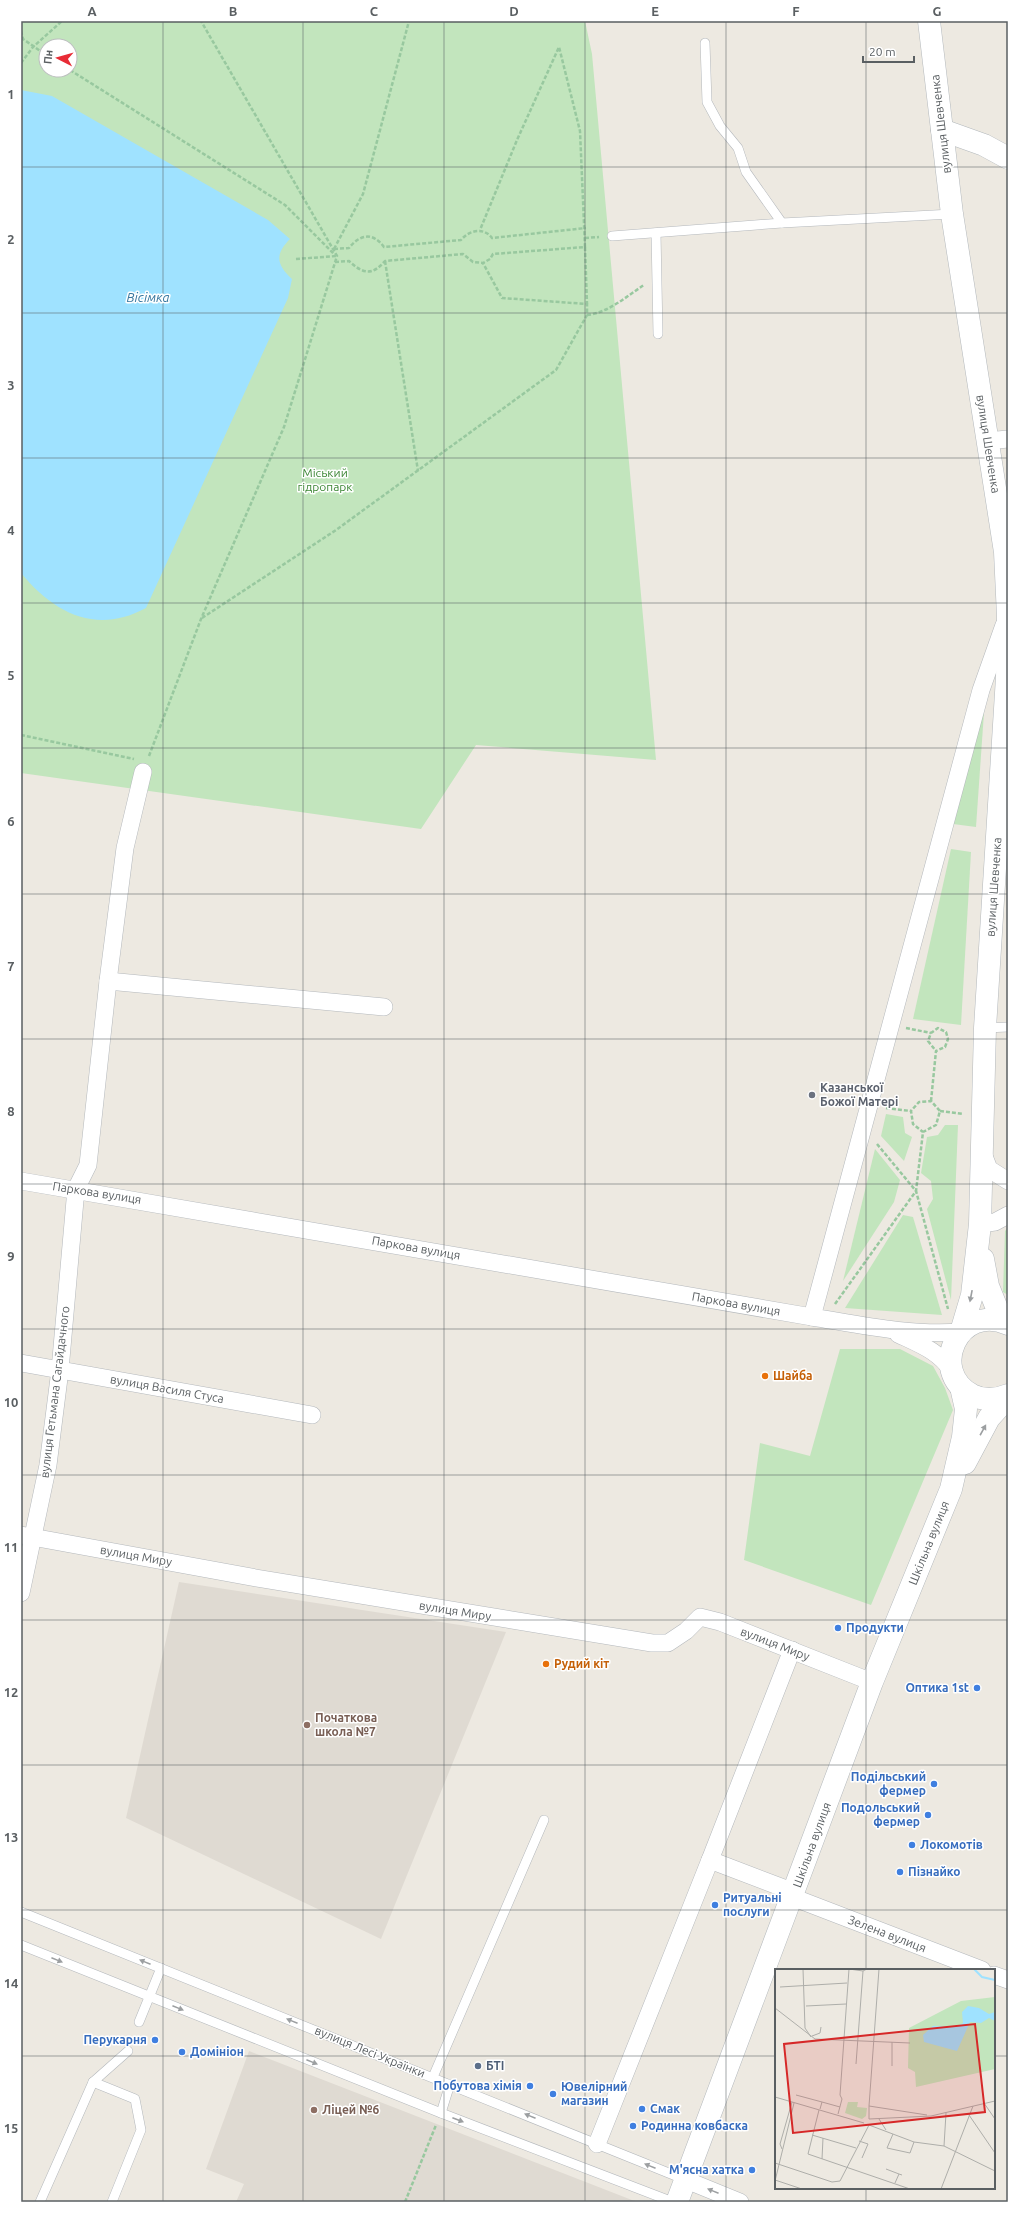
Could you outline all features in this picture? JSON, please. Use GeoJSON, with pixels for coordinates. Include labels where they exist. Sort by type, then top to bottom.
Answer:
{"type":"FeatureCollection","features":[{"type":"Feature","properties":{"kind":"main road","name":"вулиця Шевченка"},"geometry":{"type":"LineString","coordinates":[[929,21],[952,214],[998,440],[1008,616],[1008,677],[985,1028],[979,1227],[972,1294],[961,1332]]}},
{"type":"Feature","properties":{"kind":"main road"},"geometry":{"type":"LineString","coordinates":[[942,130],[984,145],[1008,158]]}},
{"type":"Feature","properties":{"kind":"main road","name":"вулиця Шевченка"},"geometry":{"type":"LineString","coordinates":[[979,1227],[988,1286],[1006,1321]]}},
{"type":"Feature","properties":{"kind":"main road"},"geometry":{"type":"LineString","coordinates":[[961,1332],[973,1323],[981,1320],[1006,1321]]}},
{"type":"Feature","properties":{"kind":"main road","name":"Шкільна вулиця"},"geometry":{"type":"LineString","coordinates":[[951,1489],[963,1437],[966,1409],[957,1379],[952,1351],[961,1332]]}},
{"type":"Feature","properties":{"kind":"main road"},"geometry":{"type":"LineString","coordinates":[[957,1379],[968,1392],[984,1399],[993,1400],[1008,1396]]}},
{"type":"Feature","properties":{"kind":"main road","name":"Шкільна вулиця"},"geometry":{"type":"LineString","coordinates":[[677,2202],[872,1682],[951,1489],[990,1418],[1008,1396]]}},
{"type":"Feature","properties":{"kind":"street"},"geometry":{"type":"LineString","coordinates":[[812,1317],[981,690],[1008,616]]}},
{"type":"Feature","properties":{"kind":"street"},"geometry":{"type":"LineString","coordinates":[[76,1189],[88,1165],[108,981],[125,848],[145,767]]}},
{"type":"Feature","properties":{"kind":"street"},"geometry":{"type":"LineString","coordinates":[[108,981],[384,1007]]}},
{"type":"Feature","properties":{"kind":"street"},"geometry":{"type":"LineString","coordinates":[[981,1147],[989,1169],[1008,1181]]}},
{"type":"Feature","properties":{"kind":"street","name":"Паркова вулиця"},"geometry":{"type":"LineString","coordinates":[[21,1181],[76,1189],[886,1329]]}},
{"type":"Feature","properties":{"kind":"street","name":"вулиця Гетьмана Сагайдачного"},"geometry":{"type":"LineString","coordinates":[[21,1592],[27,1536],[48,1465],[60,1370],[76,1189]]}},
{"type":"Feature","properties":{"kind":"street"},"geometry":{"type":"LineString","coordinates":[[979,1227],[995,1222],[1008,1215]]}},
{"type":"Feature","properties":{"kind":"street"},"geometry":{"type":"LineString","coordinates":[[886,1329],[940,1334],[961,1332]]}},
{"type":"Feature","properties":{"kind":"street"},"geometry":{"type":"LineString","coordinates":[[886,1329],[931,1350],[944,1359],[957,1379]]}},
{"type":"Feature","properties":{"kind":"street","name":"вулиця Василя Стуса"},"geometry":{"type":"LineString","coordinates":[[21,1363],[312,1415]]}},
{"type":"Feature","properties":{"kind":"street","name":"вулиця Миру"},"geometry":{"type":"LineString","coordinates":[[27,1536],[256,1578],[652,1643],[668,1643],[686,1631],[700,1617],[720,1622],[872,1682]]}},
{"type":"Feature","properties":{"kind":"street"},"geometry":{"type":"LineString","coordinates":[[597,2144],[792,1650]]}},
{"type":"Feature","properties":{"kind":"street","name":"Зелена вулиця"},"geometry":{"type":"LineString","coordinates":[[710,1860],[793,1895],[979,1969]]}},
{"type":"Feature","properties":{"kind":"street"},"geometry":{"type":"LineString","coordinates":[[995,1975],[1008,1980]]}},
{"type":"Feature","properties":{"kind":"street","name":"вулиця Лесі Українки"},"geometry":{"type":"LineString","coordinates":[[686,2180],[740,2202]]}},
{"type":"Feature","properties":{"kind":"lane"},"geometry":{"type":"LineString","coordinates":[[705,43],[707,102],[720,126],[738,148],[746,172],[782,223]]}},
{"type":"Feature","properties":{"kind":"lane"},"geometry":{"type":"LineString","coordinates":[[612,236],[782,223],[952,214]]}},
{"type":"Feature","properties":{"kind":"lane"},"geometry":{"type":"LineString","coordinates":[[656,233],[658,334]]}},
{"type":"Feature","properties":{"kind":"lane"},"geometry":{"type":"LineString","coordinates":[[985,1028],[1008,1027]]}},
{"type":"Feature","properties":{"kind":"lane"},"geometry":{"type":"LineString","coordinates":[[433,2077],[544,1820]]}},
{"type":"Feature","properties":{"kind":"lane","name":"вулиця Лесі Українки"},"geometry":{"type":"LineString","coordinates":[[21,1912],[686,2180]]}},
{"type":"Feature","properties":{"kind":"lane"},"geometry":{"type":"LineString","coordinates":[[21,1945],[441,2113],[673,2202]]}},
{"type":"Feature","properties":{"kind":"lane"},"geometry":{"type":"LineString","coordinates":[[139,2022],[161,1968]]}},
{"type":"Feature","properties":{"kind":"lane"},"geometry":{"type":"LineString","coordinates":[[40,2202],[93,2082],[128,2051]]}},
{"type":"Feature","properties":{"kind":"lane"},"geometry":{"type":"LineString","coordinates":[[93,2082],[135,2099],[141,2130],[112,2202]]}},
{"type":"Feature","properties":{"kind":"lane"},"geometry":{"type":"LineString","coordinates":[[441,2113],[450,2084]]}},
{"type":"Feature","properties":{"kind":"path"},"geometry":{"type":"LineString","coordinates":[[21,63],[34,47],[62,21]]}},
{"type":"Feature","properties":{"kind":"path"},"geometry":{"type":"LineString","coordinates":[[21,736],[28,736],[145,767],[201,619],[284,427],[337,256],[201,21]]}},
{"type":"Feature","properties":{"kind":"path"},"geometry":{"type":"LineString","coordinates":[[334,250],[363,194],[409,21]]}},
{"type":"Feature","properties":{"kind":"path"},"geometry":{"type":"LineString","coordinates":[[21,31],[23,39],[38,50]]}},
{"type":"Feature","properties":{"kind":"path"},"geometry":{"type":"LineString","coordinates":[[201,619],[336,530],[556,370],[587,315],[585,247],[586,228],[580,131],[558,47],[517,140],[480,230]]}},
{"type":"Feature","properties":{"kind":"path"},"geometry":{"type":"LineString","coordinates":[[78,75],[285,205],[337,256]]}},
{"type":"Feature","properties":{"kind":"path"},"geometry":{"type":"LineString","coordinates":[[334,250],[349,248],[356,240],[368,236],[379,240],[384,247],[461,240],[470,232],[480,230],[489,233],[492,238],[586,228]]}},
{"type":"Feature","properties":{"kind":"path"},"geometry":{"type":"LineString","coordinates":[[335,262],[349,261],[358,269],[370,272],[378,269],[385,261],[463,254],[467,259],[483,263],[490,259],[493,254],[585,247]]}},
{"type":"Feature","properties":{"kind":"path"},"geometry":{"type":"LineString","coordinates":[[296,259],[337,256]]}},
{"type":"Feature","properties":{"kind":"path"},"geometry":{"type":"LineString","coordinates":[[385,261],[418,471]]}},
{"type":"Feature","properties":{"kind":"path"},"geometry":{"type":"LineString","coordinates":[[483,263],[502,298],[587,304]]}},
{"type":"Feature","properties":{"kind":"path"},"geometry":{"type":"LineString","coordinates":[[587,315],[595,314],[612,306],[657,276]]}},
{"type":"Feature","properties":{"kind":"path"},"geometry":{"type":"LineString","coordinates":[[899,1027],[931,1033]]}},
{"type":"Feature","properties":{"kind":"path"},"geometry":{"type":"LineString","coordinates":[[936,1051],[945,1047],[948,1039],[946,1032],[938,1028],[931,1033],[928,1041],[936,1051],[931,1101],[940,1111],[965,1114]]}},
{"type":"Feature","properties":{"kind":"path"},"geometry":{"type":"LineString","coordinates":[[911,1111],[919,1102],[931,1101]]}},
{"type":"Feature","properties":{"kind":"path"},"geometry":{"type":"LineString","coordinates":[[965,1122],[966,1106]]}},
{"type":"Feature","properties":{"kind":"path"},"geometry":{"type":"LineString","coordinates":[[880,1107],[911,1111]]}},
{"type":"Feature","properties":{"kind":"path"},"geometry":{"type":"LineString","coordinates":[[911,1111],[913,1124],[924,1132]]}},
{"type":"Feature","properties":{"kind":"path"},"geometry":{"type":"LineString","coordinates":[[924,1132],[936,1125],[940,1111]]}},
{"type":"Feature","properties":{"kind":"path"},"geometry":{"type":"LineString","coordinates":[[924,1132],[916,1191],[952,1325],[961,1332]]}},
{"type":"Feature","properties":{"kind":"path"},"geometry":{"type":"LineString","coordinates":[[872,1138],[916,1191]]}},
{"type":"Feature","properties":{"kind":"path"},"geometry":{"type":"LineString","coordinates":[[812,1317],[828,1313],[916,1191]]}},
{"type":"Feature","properties":{"kind":"path"},"geometry":{"type":"LineString","coordinates":[[405,2202],[441,2113]]}},
{"type":"Feature","properties":{"kind":"shaded area","name":"Початкова школа №7"},"geometry":{"type":"Polygon","coordinates":[[[179,1582],[506,1632],[381,1939],[126,1818],[179,1582]]]}},
{"type":"Feature","properties":{"kind":"shaded area","name":"Ліцей №6"},"geometry":{"type":"Polygon","coordinates":[[[249,2051],[637,2202],[236,2202],[244,2184],[206,2169],[249,2051]]]}},
{"type":"Feature","properties":{"kind":"green space","name":"Міський гідропарк"},"geometry":{"type":"Polygon","coordinates":[[[21,21],[585,21],[592,54],[656,760],[476,745],[421,829],[21,773],[21,21]]]}},
{"type":"Feature","properties":{"kind":"green space"},"geometry":{"type":"Polygon","coordinates":[[[985,698],[976,827],[953,824],[985,698]]]}},
{"type":"Feature","properties":{"kind":"green space"},"geometry":{"type":"Polygon","coordinates":[[[951,849],[971,852],[961,1025],[913,1019],[951,849]]]}},
{"type":"Feature","properties":{"kind":"green space"},"geometry":{"type":"Polygon","coordinates":[[[886,1114],[903,1117],[905,1133],[912,1137],[904,1161],[881,1136],[886,1114]]]}},
{"type":"Feature","properties":{"kind":"green space"},"geometry":{"type":"Polygon","coordinates":[[[945,1125],[958,1125],[951,1300],[927,1209],[933,1199],[931,1181],[921,1173],[927,1137],[938,1135],[945,1125]]]}},
{"type":"Feature","properties":{"kind":"green space"},"geometry":{"type":"Polygon","coordinates":[[[875,1149],[900,1180],[894,1202],[843,1281],[875,1149]]]}},
{"type":"Feature","properties":{"kind":"green space"},"geometry":{"type":"Polygon","coordinates":[[[903,1215],[913,1217],[942,1315],[845,1308],[903,1215]]]}},
{"type":"Feature","properties":{"kind":"green space"},"geometry":{"type":"Polygon","coordinates":[[[1008,1227],[1008,1295],[1003,1292],[1005,1231],[1008,1227]]]}},
{"type":"Feature","properties":{"kind":"green space"},"geometry":{"type":"Polygon","coordinates":[[[840,1349],[900,1349],[933,1366],[945,1388],[953,1410],[871,1605],[744,1560],[760,1443],[810,1456],[840,1349]]]}},
{"type":"Feature","properties":{"kind":"water","name":"Вісімка"},"geometry":{"type":"Polygon","coordinates":[[[21,90],[52,96],[268,220],[290,239],[281,250],[279,260],[283,269],[292,279],[288,298],[146,608],[128,616],[110,620],[77,616],[62,609],[47,599],[21,573],[21,90]]]}},
{"type":"Feature","properties":{"kind":"place","name":"Казанської Божої Матері"},"geometry":{"type":"Point","coordinates":[812,1095]}},
{"type":"Feature","properties":{"kind":"place","name":"Шайба"},"geometry":{"type":"Point","coordinates":[765,1376]}},
{"type":"Feature","properties":{"kind":"place","name":"Продукти"},"geometry":{"type":"Point","coordinates":[838,1628]}},
{"type":"Feature","properties":{"kind":"place","name":"Рудий кіт"},"geometry":{"type":"Point","coordinates":[546,1664]}},
{"type":"Feature","properties":{"kind":"place","name":"Оптика 1st"},"geometry":{"type":"Point","coordinates":[977,1688]}},
{"type":"Feature","properties":{"kind":"place","name":"Початкова школа №7"},"geometry":{"type":"Point","coordinates":[307,1725]}},
{"type":"Feature","properties":{"kind":"place","name":"Подільський фермер"},"geometry":{"type":"Point","coordinates":[934,1784]}},
{"type":"Feature","properties":{"kind":"place","name":"Подольський фермер"},"geometry":{"type":"Point","coordinates":[928,1815]}},
{"type":"Feature","properties":{"kind":"place","name":"Локомотiв"},"geometry":{"type":"Point","coordinates":[912,1845]}},
{"type":"Feature","properties":{"kind":"place","name":"Пiзнайко"},"geometry":{"type":"Point","coordinates":[900,1872]}},
{"type":"Feature","properties":{"kind":"place","name":"Ритуальнi послуги"},"geometry":{"type":"Point","coordinates":[715,1905]}},
{"type":"Feature","properties":{"kind":"place","name":"Перукарня"},"geometry":{"type":"Point","coordinates":[155,2040]}},
{"type":"Feature","properties":{"kind":"place","name":"Домiнiон"},"geometry":{"type":"Point","coordinates":[182,2052]}},
{"type":"Feature","properties":{"kind":"place","name":"БТI"},"geometry":{"type":"Point","coordinates":[478,2066]}},
{"type":"Feature","properties":{"kind":"place","name":"Побутова хiмiя"},"geometry":{"type":"Point","coordinates":[530,2086]}},
{"type":"Feature","properties":{"kind":"place","name":"Ювелiрний магазин"},"geometry":{"type":"Point","coordinates":[553,2094]}},
{"type":"Feature","properties":{"kind":"place","name":"Смак"},"geometry":{"type":"Point","coordinates":[642,2109]}},
{"type":"Feature","properties":{"kind":"place","name":"Ліцей №6"},"geometry":{"type":"Point","coordinates":[314,2110]}},
{"type":"Feature","properties":{"kind":"place","name":"Родинна ковбаска"},"geometry":{"type":"Point","coordinates":[633,2126]}},
{"type":"Feature","properties":{"kind":"place","name":"М'ясна хатка"},"geometry":{"type":"Point","coordinates":[752,2170]}}]}
